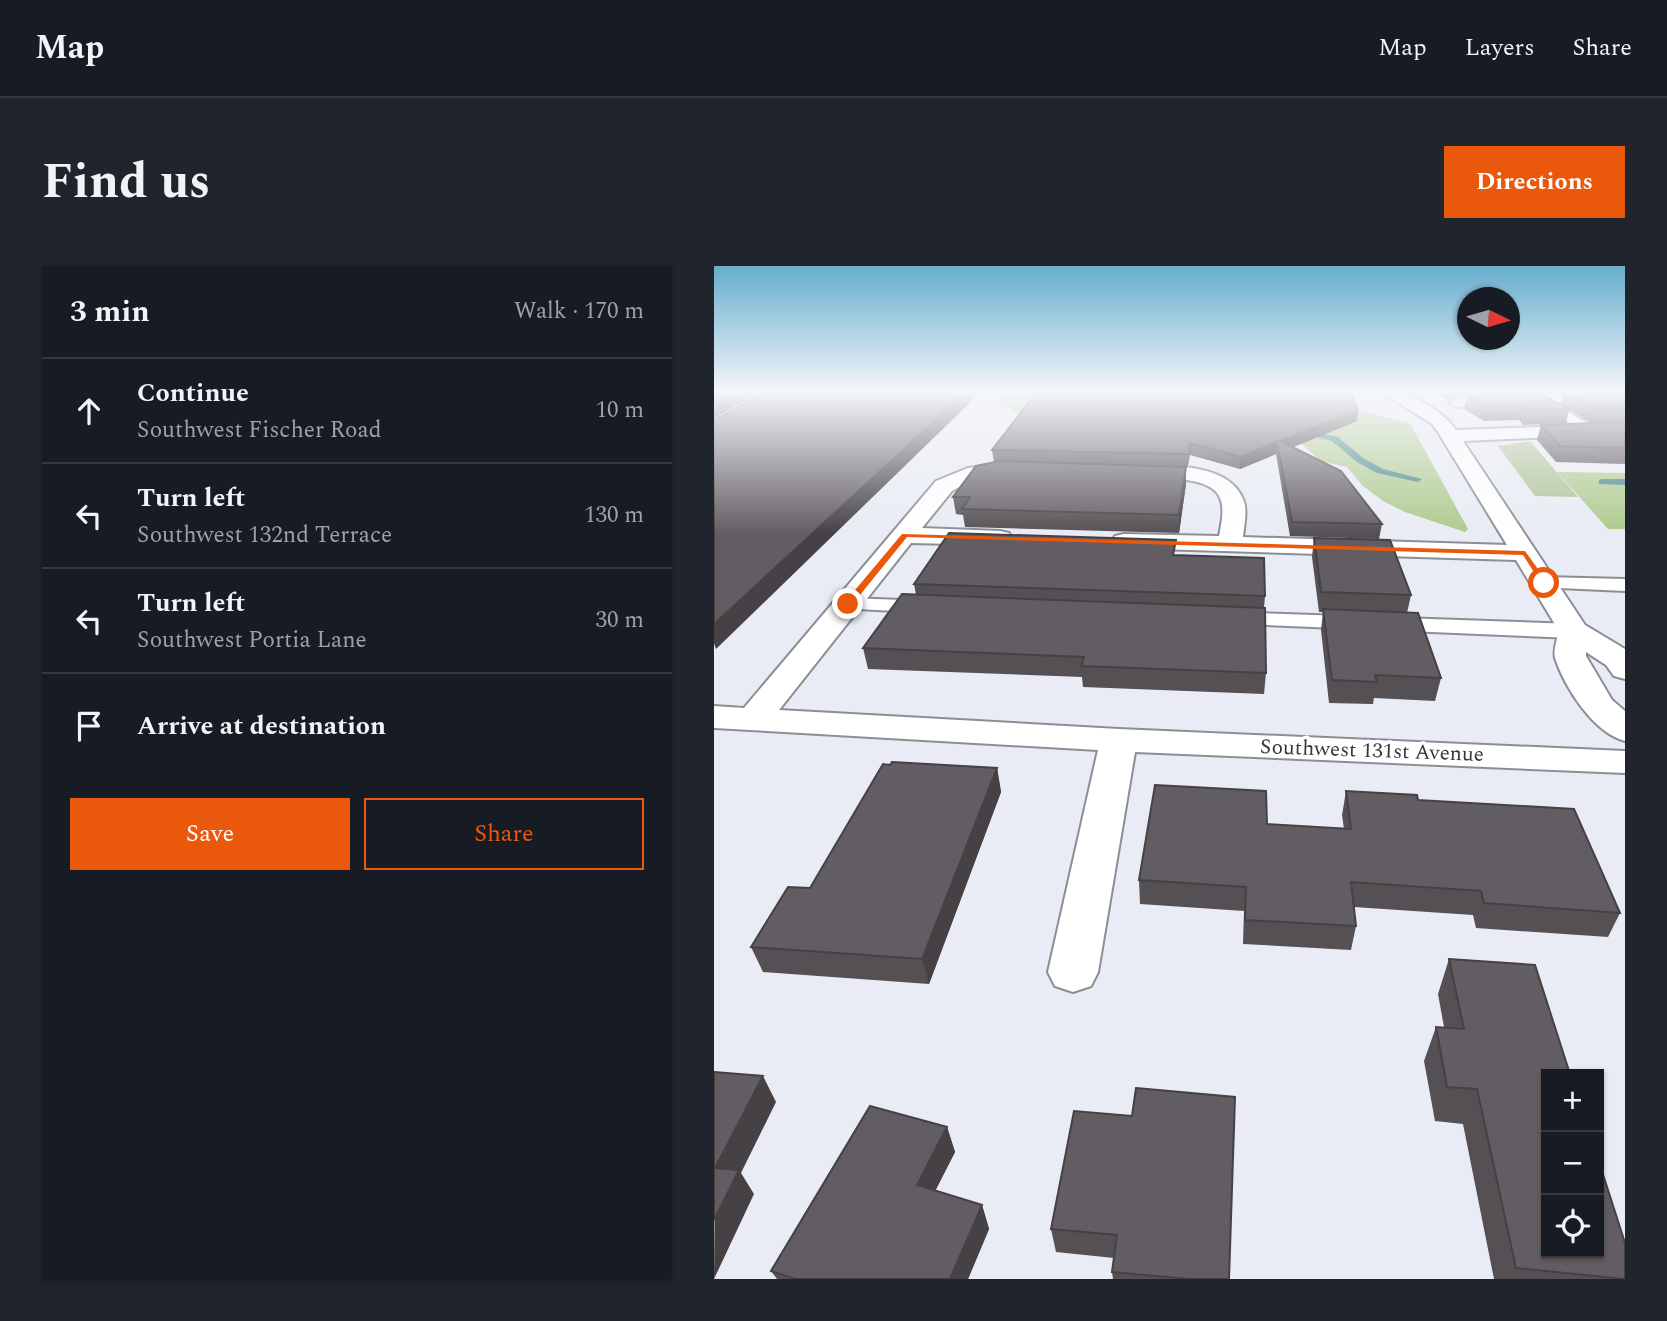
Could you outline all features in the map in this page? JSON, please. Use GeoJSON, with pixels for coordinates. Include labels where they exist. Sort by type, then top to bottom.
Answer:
{"type":"FeatureCollection","features":[{"type":"Feature","properties":{"kind":"street"},"geometry":{"type":"LineString","coordinates":[[1453,440],[1574,631],[1617,658],[1625,669]]}},
{"type":"Feature","properties":{"kind":"street"},"geometry":{"type":"LineString","coordinates":[[754,719],[938,492],[960,477],[1003,469],[1040,469]]}},
{"type":"Feature","properties":{"kind":"street"},"geometry":{"type":"LineString","coordinates":[[1107,470],[1182,473],[1219,485],[1229,493],[1233,502],[1230,544]]}},
{"type":"Feature","properties":{"kind":"street"},"geometry":{"type":"LineString","coordinates":[[905,535],[1027,538]]}},
{"type":"Feature","properties":{"kind":"street"},"geometry":{"type":"LineString","coordinates":[[1095,540],[1525,553]]}},
{"type":"Feature","properties":{"kind":"street"},"geometry":{"type":"LineString","coordinates":[[1574,631],[1570,656],[1598,706],[1625,730]]}},
{"type":"Feature","properties":{"kind":"street","name":"Southwest 131st Avenue"},"geometry":{"type":"LineString","coordinates":[[714,717],[1119,740],[1625,762]]}},
{"type":"Feature","properties":{"kind":"street"},"geometry":{"type":"LineString","coordinates":[[1073,972],[1119,740]]}},
{"type":"Feature","properties":{"kind":"lane"},"geometry":{"type":"LineString","coordinates":[[1544,583],[1625,585]]}},
{"type":"Feature","properties":{"kind":"lane"},"geometry":{"type":"LineString","coordinates":[[848,604],[945,608]]}},
{"type":"Feature","properties":{"kind":"lane"},"geometry":{"type":"LineString","coordinates":[[1211,618],[1574,631]]}},
{"type":"Feature","properties":{"kind":"green space"},"geometry":{"type":"Polygon","coordinates":[[[1291,440],[1419,440],[1468,529],[1465,532],[1405,512],[1383,501],[1363,486],[1347,467],[1320,461],[1299,441],[1291,440]]]}},
{"type":"Feature","properties":{"kind":"green space"},"geometry":{"type":"Polygon","coordinates":[[[1530,441],[1578,497],[1535,496],[1498,446],[1530,441]]]}},
{"type":"Feature","properties":{"kind":"green space"},"geometry":{"type":"Polygon","coordinates":[[[1557,472],[1625,473],[1625,529],[1608,529],[1557,472]]]}},
{"type":"Feature","properties":{"kind":"building"},"geometry":{"type":"Polygon","coordinates":[[[714,440],[914,440],[714,624],[714,440]]]}},
{"type":"Feature","properties":{"kind":"building"},"geometry":{"type":"Polygon","coordinates":[[[1000,440],[1282,440],[1341,471],[1382,524],[1292,522],[1277,442],[1240,457],[1190,443],[1189,454],[992,450],[1000,440]]]}},
{"type":"Feature","properties":{"kind":"building"},"geometry":{"type":"Polygon","coordinates":[[[1555,440],[1625,440],[1625,448],[1560,446],[1555,440]]]}},
{"type":"Feature","properties":{"kind":"building"},"geometry":{"type":"Polygon","coordinates":[[[1000,461],[1186,467],[1179,515],[962,509],[970,497],[953,497],[976,466],[1000,461]]]}},
{"type":"Feature","properties":{"kind":"building"},"geometry":{"type":"Polygon","coordinates":[[[949,533],[1176,540],[1173,555],[1264,558],[1265,596],[914,584],[949,533]]]}},
{"type":"Feature","properties":{"kind":"building"},"geometry":{"type":"Polygon","coordinates":[[[1314,538],[1390,540],[1411,595],[1321,592],[1314,538]]]}},
{"type":"Feature","properties":{"kind":"building"},"geometry":{"type":"Polygon","coordinates":[[[902,594],[1265,608],[1266,673],[1081,666],[1084,657],[863,648],[902,594]]]}},
{"type":"Feature","properties":{"kind":"building"},"geometry":{"type":"Polygon","coordinates":[[[1323,609],[1418,613],[1441,678],[1375,675],[1377,682],[1332,680],[1323,609]]]}},
{"type":"Feature","properties":{"kind":"building"},"geometry":{"type":"Polygon","coordinates":[[[892,762],[997,768],[922,959],[751,947],[788,887],[810,888],[883,764],[890,765],[892,762]]]}},
{"type":"Feature","properties":{"kind":"building"},"geometry":{"type":"Polygon","coordinates":[[[1155,785],[1266,791],[1267,824],[1351,829],[1346,791],[1417,795],[1418,800],[1574,809],[1620,913],[1484,903],[1481,891],[1351,882],[1356,926],[1245,920],[1246,887],[1139,880],[1155,785]]]}},
{"type":"Feature","properties":{"kind":"building"},"geometry":{"type":"Polygon","coordinates":[[[1449,959],[1535,965],[1568,1069],[1541,1069],[1541,1258],[1604,1258],[1604,1178],[1625,1243],[1625,1279],[1516,1268],[1477,1089],[1447,1087],[1436,1027],[1464,1029],[1449,959]]]}},
{"type":"Feature","properties":{"kind":"building"},"geometry":{"type":"Polygon","coordinates":[[[714,1072],[763,1076],[715,1168],[739,1170],[714,1220],[714,1072]]]}},
{"type":"Feature","properties":{"kind":"building"},"geometry":{"type":"Polygon","coordinates":[[[1136,1088],[1235,1097],[1229,1279],[1189,1279],[1112,1272],[1117,1235],[1051,1229],[1074,1111],[1132,1116],[1136,1088]]]}},
{"type":"Feature","properties":{"kind":"building"},"geometry":{"type":"Polygon","coordinates":[[[870,1106],[947,1127],[917,1185],[982,1205],[950,1279],[795,1279],[771,1271],[870,1106]]]}},
{"type":"Feature","properties":{"kind":"waterway"},"geometry":{"type":"LineString","coordinates":[[1337,440],[1360,460],[1380,471],[1418,479]]}},
{"type":"Feature","properties":{"kind":"waterway"},"geometry":{"type":"LineString","coordinates":[[1602,482],[1625,482]]}},
{"type":"Feature","properties":{"kind":"route"},"geometry":{"type":"LineString","coordinates":[[848,604],[905,535],[1525,553],[1544,583]]}}]}
